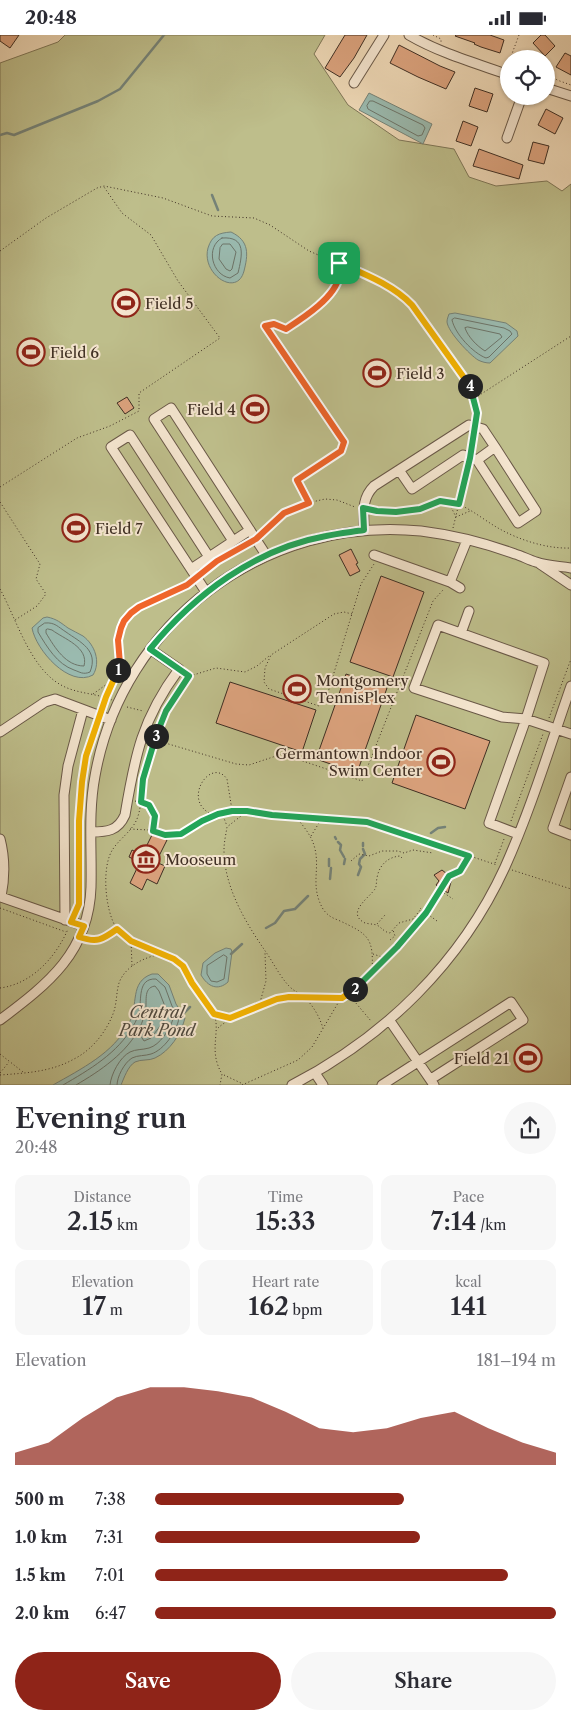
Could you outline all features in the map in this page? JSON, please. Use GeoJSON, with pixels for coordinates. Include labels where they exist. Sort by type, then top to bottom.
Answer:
{"type":"FeatureCollection","features":[{"type":"Feature","properties":{"kind":"street"},"geometry":{"type":"LineString","coordinates":[[354,83],[384,35]]}},
{"type":"Feature","properties":{"kind":"street"},"geometry":{"type":"LineString","coordinates":[[409,35],[461,58],[500,72]]}},
{"type":"Feature","properties":{"kind":"street"},"geometry":{"type":"LineString","coordinates":[[555,91],[571,96]]}},
{"type":"Feature","properties":{"kind":"street"},"geometry":{"type":"LineString","coordinates":[[508,138],[519,105]]}},
{"type":"Feature","properties":{"kind":"street"},"geometry":{"type":"LineString","coordinates":[[233,541],[154,419],[171,408],[266,555]]}},
{"type":"Feature","properties":{"kind":"street"},"geometry":{"type":"LineString","coordinates":[[364,530],[363,508],[368,492],[374,486],[469,425],[483,429],[536,511],[518,523],[474,459],[463,455],[412,489],[399,470]]}},
{"type":"Feature","properties":{"kind":"street"},"geometry":{"type":"LineString","coordinates":[[206,592],[112,447],[130,435],[209,557]]}},
{"type":"Feature","properties":{"kind":"street"},"geometry":{"type":"LineString","coordinates":[[474,459],[495,447]]}},
{"type":"Feature","properties":{"kind":"street"},"geometry":{"type":"LineString","coordinates":[[191,569],[250,530]]}},
{"type":"Feature","properties":{"kind":"street"},"geometry":{"type":"LineString","coordinates":[[0,1020],[35,994],[56,975],[79,937],[89,909],[92,804],[95,776],[102,745],[111,720],[118,702],[150,649],[182,612],[206,592],[239,569],[266,555],[294,544],[326,536],[364,530],[404,530],[467,540],[516,554],[538,563],[571,585]]}},
{"type":"Feature","properties":{"kind":"street"},"geometry":{"type":"LineString","coordinates":[[450,582],[467,540]]}},
{"type":"Feature","properties":{"kind":"street"},"geometry":{"type":"LineString","coordinates":[[376,556],[450,582],[460,588]]}},
{"type":"Feature","properties":{"kind":"street"},"geometry":{"type":"LineString","coordinates":[[538,563],[571,568]]}},
{"type":"Feature","properties":{"kind":"street"},"geometry":{"type":"LineString","coordinates":[[461,633],[469,611]]}},
{"type":"Feature","properties":{"kind":"street"},"geometry":{"type":"LineString","coordinates":[[518,834],[489,823],[526,719],[544,663],[438,625],[414,688],[502,717],[526,719],[571,734]]}},
{"type":"Feature","properties":{"kind":"street"},"geometry":{"type":"LineString","coordinates":[[91,832],[106,832],[118,826],[125,815],[135,756],[151,713],[179,669],[150,649]]}},
{"type":"Feature","properties":{"kind":"street"},"geometry":{"type":"LineString","coordinates":[[292,1085],[340,1059],[390,1021],[417,995],[462,941],[480,914],[505,867],[571,686]]}},
{"type":"Feature","properties":{"kind":"street"},"geometry":{"type":"LineString","coordinates":[[0,732],[55,699],[111,720]]}},
{"type":"Feature","properties":{"kind":"street"},"geometry":{"type":"LineString","coordinates":[[68,921],[64,795],[68,766],[83,710]]}},
{"type":"Feature","properties":{"kind":"street"},"geometry":{"type":"LineString","coordinates":[[571,777],[553,828],[571,835]]}},
{"type":"Feature","properties":{"kind":"street"},"geometry":{"type":"LineString","coordinates":[[0,839],[4,862],[1,897],[84,926]]}},
{"type":"Feature","properties":{"kind":"street"},"geometry":{"type":"LineString","coordinates":[[382,1085],[419,1061],[511,1002],[523,1020],[432,1082],[419,1061],[390,1021]]}},
{"type":"Feature","properties":{"kind":"street"},"geometry":{"type":"LineString","coordinates":[[315,1073],[323,1085]]}},
{"type":"Feature","properties":{"kind":"path"},"geometry":{"type":"LineString","coordinates":[[433,35],[441,39],[440,44]]}},
{"type":"Feature","properties":{"kind":"path"},"geometry":{"type":"LineString","coordinates":[[514,50],[520,35]]}},
{"type":"Feature","properties":{"kind":"path"},"geometry":{"type":"LineString","coordinates":[[555,78],[571,85]]}},
{"type":"Feature","properties":{"kind":"path"},"geometry":{"type":"LineString","coordinates":[[0,487],[77,438],[110,426],[140,411],[139,393],[220,338],[178,281],[151,235],[122,213],[104,186]]}},
{"type":"Feature","properties":{"kind":"path"},"geometry":{"type":"LineString","coordinates":[[0,251],[46,218],[97,188],[104,186],[163,198],[212,216],[254,218],[270,225],[310,251],[378,281],[405,297],[470,386],[477,413],[474,459],[451,536]]}},
{"type":"Feature","properties":{"kind":"path"},"geometry":{"type":"LineString","coordinates":[[309,503],[297,480],[341,451],[344,442],[265,326],[274,324],[286,329],[302,319],[334,290],[339,276],[339,263]]}},
{"type":"Feature","properties":{"kind":"path"},"geometry":{"type":"LineString","coordinates":[[474,399],[571,336]]}},
{"type":"Feature","properties":{"kind":"path"},"geometry":{"type":"LineString","coordinates":[[230,553],[256,539],[284,513],[325,499],[337,500],[356,507],[377,511],[409,511],[440,501],[448,501],[459,504],[499,528],[530,541],[548,547],[571,547]]}},
{"type":"Feature","properties":{"kind":"path"},"geometry":{"type":"LineString","coordinates":[[448,501],[456,517]]}},
{"type":"Feature","properties":{"kind":"path"},"geometry":{"type":"LineString","coordinates":[[0,502],[40,565],[36,579],[46,594],[37,606],[14,621]]}},
{"type":"Feature","properties":{"kind":"path"},"geometry":{"type":"LineString","coordinates":[[456,517],[471,511]]}},
{"type":"Feature","properties":{"kind":"path"},"geometry":{"type":"LineString","coordinates":[[271,655],[265,668],[264,681],[269,689],[319,706],[326,699],[361,583],[376,556]]}},
{"type":"Feature","properties":{"kind":"path"},"geometry":{"type":"LineString","coordinates":[[0,988],[9,987],[20,982],[48,962],[67,932],[68,921],[79,904],[79,821],[86,756],[106,697],[120,664],[118,640],[124,621],[139,607],[187,585],[197,578]]}},
{"type":"Feature","properties":{"kind":"path"},"geometry":{"type":"LineString","coordinates":[[154,739],[236,764],[249,765],[282,755],[362,781],[433,601],[450,582]]}},
{"type":"Feature","properties":{"kind":"path"},"geometry":{"type":"LineString","coordinates":[[0,589],[14,621],[35,657],[52,678],[70,689],[106,697],[163,719]]}},
{"type":"Feature","properties":{"kind":"path"},"geometry":{"type":"LineString","coordinates":[[352,614],[344,612],[334,614],[257,666],[244,672],[216,667],[189,676],[176,694],[154,739],[143,779],[138,819],[108,857],[106,867],[109,911],[117,929],[131,941],[174,959],[183,966],[192,983],[214,1014],[217,1028],[214,1037],[214,1052],[216,1062],[222,1074],[243,1085],[298,1060],[312,1047],[342,998],[386,958],[426,913],[449,876],[460,871],[469,856]]}},
{"type":"Feature","properties":{"kind":"path"},"geometry":{"type":"LineString","coordinates":[[494,864],[571,659]]}},
{"type":"Feature","properties":{"kind":"path"},"geometry":{"type":"LineString","coordinates":[[179,669],[189,676]]}},
{"type":"Feature","properties":{"kind":"path"},"geometry":{"type":"LineString","coordinates":[[92,695],[115,678]]}},
{"type":"Feature","properties":{"kind":"path"},"geometry":{"type":"LineString","coordinates":[[212,816],[201,804],[199,790],[201,782],[205,777],[213,774],[220,773],[227,779],[232,811]]}},
{"type":"Feature","properties":{"kind":"path"},"geometry":{"type":"LineString","coordinates":[[127,800],[149,805],[155,816],[153,831]]}},
{"type":"Feature","properties":{"kind":"path"},"geometry":{"type":"LineString","coordinates":[[130,829],[153,831],[165,835],[181,834],[212,816],[232,811],[367,822],[571,889]]}},
{"type":"Feature","properties":{"kind":"path"},"geometry":{"type":"LineString","coordinates":[[228,827],[247,811]]}},
{"type":"Feature","properties":{"kind":"path"},"geometry":{"type":"LineString","coordinates":[[222,812],[228,827],[224,850],[229,879],[243,916],[291,988],[315,1010],[323,1028]]}},
{"type":"Feature","properties":{"kind":"path"},"geometry":{"type":"LineString","coordinates":[[296,817],[310,836],[315,850],[315,885],[320,903],[325,912],[362,932],[372,945],[372,972]]}},
{"type":"Feature","properties":{"kind":"path"},"geometry":{"type":"LineString","coordinates":[[310,836],[322,818]]}},
{"type":"Feature","properties":{"kind":"path"},"geometry":{"type":"LineString","coordinates":[[351,861],[355,856],[363,854],[366,856],[382,851],[404,853],[413,850],[433,853]]}},
{"type":"Feature","properties":{"kind":"path"},"geometry":{"type":"LineString","coordinates":[[402,858],[400,856],[386,860],[379,873],[374,890],[360,905],[358,910],[362,920],[390,933],[399,923],[412,919],[421,909],[437,921]]}},
{"type":"Feature","properties":{"kind":"path"},"geometry":{"type":"LineString","coordinates":[[440,891],[453,899]]}},
{"type":"Feature","properties":{"kind":"path"},"geometry":{"type":"LineString","coordinates":[[0,908],[67,932]]}},
{"type":"Feature","properties":{"kind":"path"},"geometry":{"type":"LineString","coordinates":[[376,925],[385,915]]}},
{"type":"Feature","properties":{"kind":"path"},"geometry":{"type":"LineString","coordinates":[[79,937],[91,941],[98,940],[117,929]]}},
{"type":"Feature","properties":{"kind":"path"},"geometry":{"type":"LineString","coordinates":[[390,940],[395,936],[393,929]]}},
{"type":"Feature","properties":{"kind":"path"},"geometry":{"type":"LineString","coordinates":[[131,941],[132,967]]}},
{"type":"Feature","properties":{"kind":"path"},"geometry":{"type":"LineString","coordinates":[[259,1006],[266,981],[265,951]]}},
{"type":"Feature","properties":{"kind":"path"},"geometry":{"type":"LineString","coordinates":[[0,1074],[45,1071],[75,1059],[97,1041],[114,1012],[119,983],[132,967],[149,956],[162,954]]}},
{"type":"Feature","properties":{"kind":"path"},"geometry":{"type":"LineString","coordinates":[[373,954],[386,958]]}},
{"type":"Feature","properties":{"kind":"path"},"geometry":{"type":"LineString","coordinates":[[217,1028],[230,1018],[277,999],[303,997],[350,999],[355,1002],[379,1030]]}},
{"type":"Feature","properties":{"kind":"path"},"geometry":{"type":"LineString","coordinates":[[214,1014],[230,1018]]}},
{"type":"Feature","properties":{"kind":"path"},"geometry":{"type":"LineString","coordinates":[[0,1054],[24,1073]]}},
{"type":"Feature","properties":{"kind":"path"},"geometry":{"type":"LineString","coordinates":[[0,1074],[9,1062]]}},
{"type":"Feature","properties":{"kind":"path"},"geometry":{"type":"LineString","coordinates":[[220,1085],[222,1074]]}},
{"type":"Feature","properties":{"kind":"green space"},"geometry":{"type":"Polygon","coordinates":[[[65,35],[325,35],[314,54],[348,105],[399,140],[454,149],[469,177],[496,186],[547,181],[562,191],[571,184],[571,1085],[0,1085],[0,63],[58,42],[65,35]]]}},
{"type":"Feature","properties":{"kind":"water"},"geometry":{"type":"Polygon","coordinates":[[[369,93],[432,124],[423,144],[359,110],[369,93]]]}},
{"type":"Feature","properties":{"kind":"water"},"geometry":{"type":"Polygon","coordinates":[[[231,232],[245,244],[247,254],[244,271],[240,279],[228,282],[214,274],[207,258],[208,248],[214,237],[231,232]]]}},
{"type":"Feature","properties":{"kind":"water"},"geometry":{"type":"Polygon","coordinates":[[[455,313],[506,323],[517,331],[518,336],[490,363],[486,363],[474,357],[455,337],[448,326],[449,314],[455,313]]]}},
{"type":"Feature","properties":{"kind":"water"},"geometry":{"type":"Polygon","coordinates":[[[47,617],[56,620],[83,636],[91,644],[97,659],[93,675],[84,678],[64,672],[47,656],[35,637],[32,628],[43,618],[47,617]]]}},
{"type":"Feature","properties":{"kind":"water"},"geometry":{"type":"Polygon","coordinates":[[[226,948],[231,949],[232,952],[228,982],[217,987],[210,985],[201,975],[203,963],[215,953],[226,948]]]}},
{"type":"Feature","properties":{"kind":"water","name":"Central Park Pond"},"geometry":{"type":"Polygon","coordinates":[[[152,974],[158,974],[169,985],[176,1004],[185,1018],[178,1036],[170,1046],[155,1058],[137,1061],[130,1066],[121,1085],[53,1085],[96,1059],[115,1043],[123,1034],[132,1016],[137,988],[145,978],[152,974]]]}},
{"type":"Feature","properties":{"kind":"building"},"geometry":{"type":"Polygon","coordinates":[[[0,35],[19,35],[10,48],[0,41],[0,35]]]}},
{"type":"Feature","properties":{"kind":"building"},"geometry":{"type":"Polygon","coordinates":[[[345,35],[367,35],[354,58],[340,77],[325,68],[345,35]]]}},
{"type":"Feature","properties":{"kind":"building"},"geometry":{"type":"Polygon","coordinates":[[[490,35],[504,40],[500,53],[455,36],[490,35]]]}},
{"type":"Feature","properties":{"kind":"building"},"geometry":{"type":"Polygon","coordinates":[[[541,35],[545,35],[555,46],[551,50],[539,50],[533,43],[541,35]]]}},
{"type":"Feature","properties":{"kind":"building"},"geometry":{"type":"Polygon","coordinates":[[[399,45],[455,72],[446,89],[390,63],[399,45]]]}},
{"type":"Feature","properties":{"kind":"building"},"geometry":{"type":"Polygon","coordinates":[[[565,53],[571,56],[571,75],[556,67],[565,53]]]}},
{"type":"Feature","properties":{"kind":"building"},"geometry":{"type":"Polygon","coordinates":[[[475,88],[493,94],[487,112],[469,106],[475,88]]]}},
{"type":"Feature","properties":{"kind":"building"},"geometry":{"type":"Polygon","coordinates":[[[546,109],[563,118],[555,134],[538,125],[546,109]]]}},
{"type":"Feature","properties":{"kind":"building"},"geometry":{"type":"Polygon","coordinates":[[[463,121],[478,127],[471,146],[456,141],[463,121]]]}},
{"type":"Feature","properties":{"kind":"building"},"geometry":{"type":"Polygon","coordinates":[[[533,142],[549,146],[544,164],[528,160],[533,142]]]}},
{"type":"Feature","properties":{"kind":"building"},"geometry":{"type":"Polygon","coordinates":[[[479,149],[523,165],[519,179],[473,166],[479,149]]]}},
{"type":"Feature","properties":{"kind":"building"},"geometry":{"type":"Polygon","coordinates":[[[127,397],[134,408],[125,414],[117,403],[127,397]]]}},
{"type":"Feature","properties":{"kind":"building"},"geometry":{"type":"Polygon","coordinates":[[[351,549],[360,571],[350,576],[339,555],[351,549]]]}},
{"type":"Feature","properties":{"kind":"building"},"geometry":{"type":"Polygon","coordinates":[[[381,576],[424,592],[393,677],[350,662],[381,576]]]}},
{"type":"Feature","properties":{"kind":"building"},"geometry":{"type":"Polygon","coordinates":[[[346,674],[387,688],[357,773],[316,759],[346,674]]]}},
{"type":"Feature","properties":{"kind":"building"},"geometry":{"type":"Polygon","coordinates":[[[230,682],[316,710],[302,752],[216,723],[230,682]]]}},
{"type":"Feature","properties":{"kind":"building","name":"Germantown Indoor Swim Center"},"geometry":{"type":"Polygon","coordinates":[[[416,715],[490,741],[465,809],[392,783],[416,715]]]}},
{"type":"Feature","properties":{"kind":"building","name":"Mooseum"},"geometry":{"type":"Polygon","coordinates":[[[153,833],[167,840],[156,862],[165,866],[157,884],[147,879],[142,890],[130,883],[140,862],[129,857],[132,850],[142,855],[153,833]]]}},
{"type":"Feature","properties":{"kind":"building"},"geometry":{"type":"Polygon","coordinates":[[[442,870],[452,878],[448,893],[436,885],[439,881],[434,875],[442,870]]]}},
{"type":"Feature","properties":{"kind":"waterway"},"geometry":{"type":"LineString","coordinates":[[0,135],[7,133],[14,135],[98,101],[120,89],[164,35]]}},
{"type":"Feature","properties":{"kind":"waterway"},"geometry":{"type":"LineString","coordinates":[[212,195],[218,210]]}},
{"type":"Feature","properties":{"kind":"waterway"},"geometry":{"type":"LineString","coordinates":[[431,833],[438,828],[445,827]]}},
{"type":"Feature","properties":{"kind":"waterway"},"geometry":{"type":"LineString","coordinates":[[338,842],[341,845],[340,850],[344,857]]}},
{"type":"Feature","properties":{"kind":"waterway"},"geometry":{"type":"LineString","coordinates":[[358,875],[361,867],[359,864],[360,859],[365,854],[363,849]]}},
{"type":"Feature","properties":{"kind":"waterway"},"geometry":{"type":"LineString","coordinates":[[329,859],[329,866]]}},
{"type":"Feature","properties":{"kind":"waterway"},"geometry":{"type":"LineString","coordinates":[[344,864],[345,859]]}},
{"type":"Feature","properties":{"kind":"waterway"},"geometry":{"type":"LineString","coordinates":[[330,879],[331,868]]}},
{"type":"Feature","properties":{"kind":"waterway"},"geometry":{"type":"LineString","coordinates":[[266,928],[275,923],[284,911],[295,909],[308,896]]}},
{"type":"Feature","properties":{"kind":"waterway"},"geometry":{"type":"LineString","coordinates":[[231,954],[242,944]]}},
{"type":"Feature","properties":{"kind":"waterway"},"geometry":{"type":"LineString","coordinates":[[183,1014],[190,1007]]}},
{"type":"Feature","properties":{"kind":"place","name":"Field 5"},"geometry":{"type":"Point","coordinates":[126,303]}},
{"type":"Feature","properties":{"kind":"place","name":"Field 6"},"geometry":{"type":"Point","coordinates":[31,352]}},
{"type":"Feature","properties":{"kind":"place","name":"Field 3"},"geometry":{"type":"Point","coordinates":[377,373]}},
{"type":"Feature","properties":{"kind":"place","name":"Field 4"},"geometry":{"type":"Point","coordinates":[255,409]}},
{"type":"Feature","properties":{"kind":"place","name":"Field 7"},"geometry":{"type":"Point","coordinates":[76,528]}},
{"type":"Feature","properties":{"kind":"place","name":"Montgomery TennisPlex"},"geometry":{"type":"Point","coordinates":[297,689]}},
{"type":"Feature","properties":{"kind":"place","name":"Germantown Indoor Swim Center"},"geometry":{"type":"Point","coordinates":[441,762]}},
{"type":"Feature","properties":{"kind":"place","name":"Mooseum"},"geometry":{"type":"Point","coordinates":[146,859]}},
{"type":"Feature","properties":{"kind":"place","name":"Field 21"},"geometry":{"type":"Point","coordinates":[528,1058]}},
{"type":"Feature","properties":{"kind":"route"},"geometry":{"type":"LineString","coordinates":[[339,263],[378,281],[405,297],[470,386],[477,413],[476,427],[459,504],[440,501],[420,509],[396,512],[363,508],[364,530],[326,536],[294,544],[266,555],[239,569],[206,592],[182,612],[150,649],[189,676],[166,711],[154,739],[143,779],[141,802],[149,805],[155,816],[153,831],[158,831],[165,835],[174,836],[181,834],[202,821],[222,812],[247,811],[272,815],[367,822],[469,856],[460,871],[449,876],[426,913],[397,947],[354,989],[342,998],[289,997],[277,999],[230,1018],[214,1014],[210,1006],[196,990],[183,966],[174,959],[131,941],[117,929],[98,940],[91,941],[79,937],[84,926],[71,922],[79,904],[78,859],[82,782],[86,756],[106,697],[118,672],[120,656],[118,640],[124,621],[139,607],[187,585],[217,561],[256,539],[284,513],[309,503],[297,480],[341,451],[344,442],[265,326],[274,324],[286,329],[302,319],[334,290],[339,276],[339,263]]}}]}
